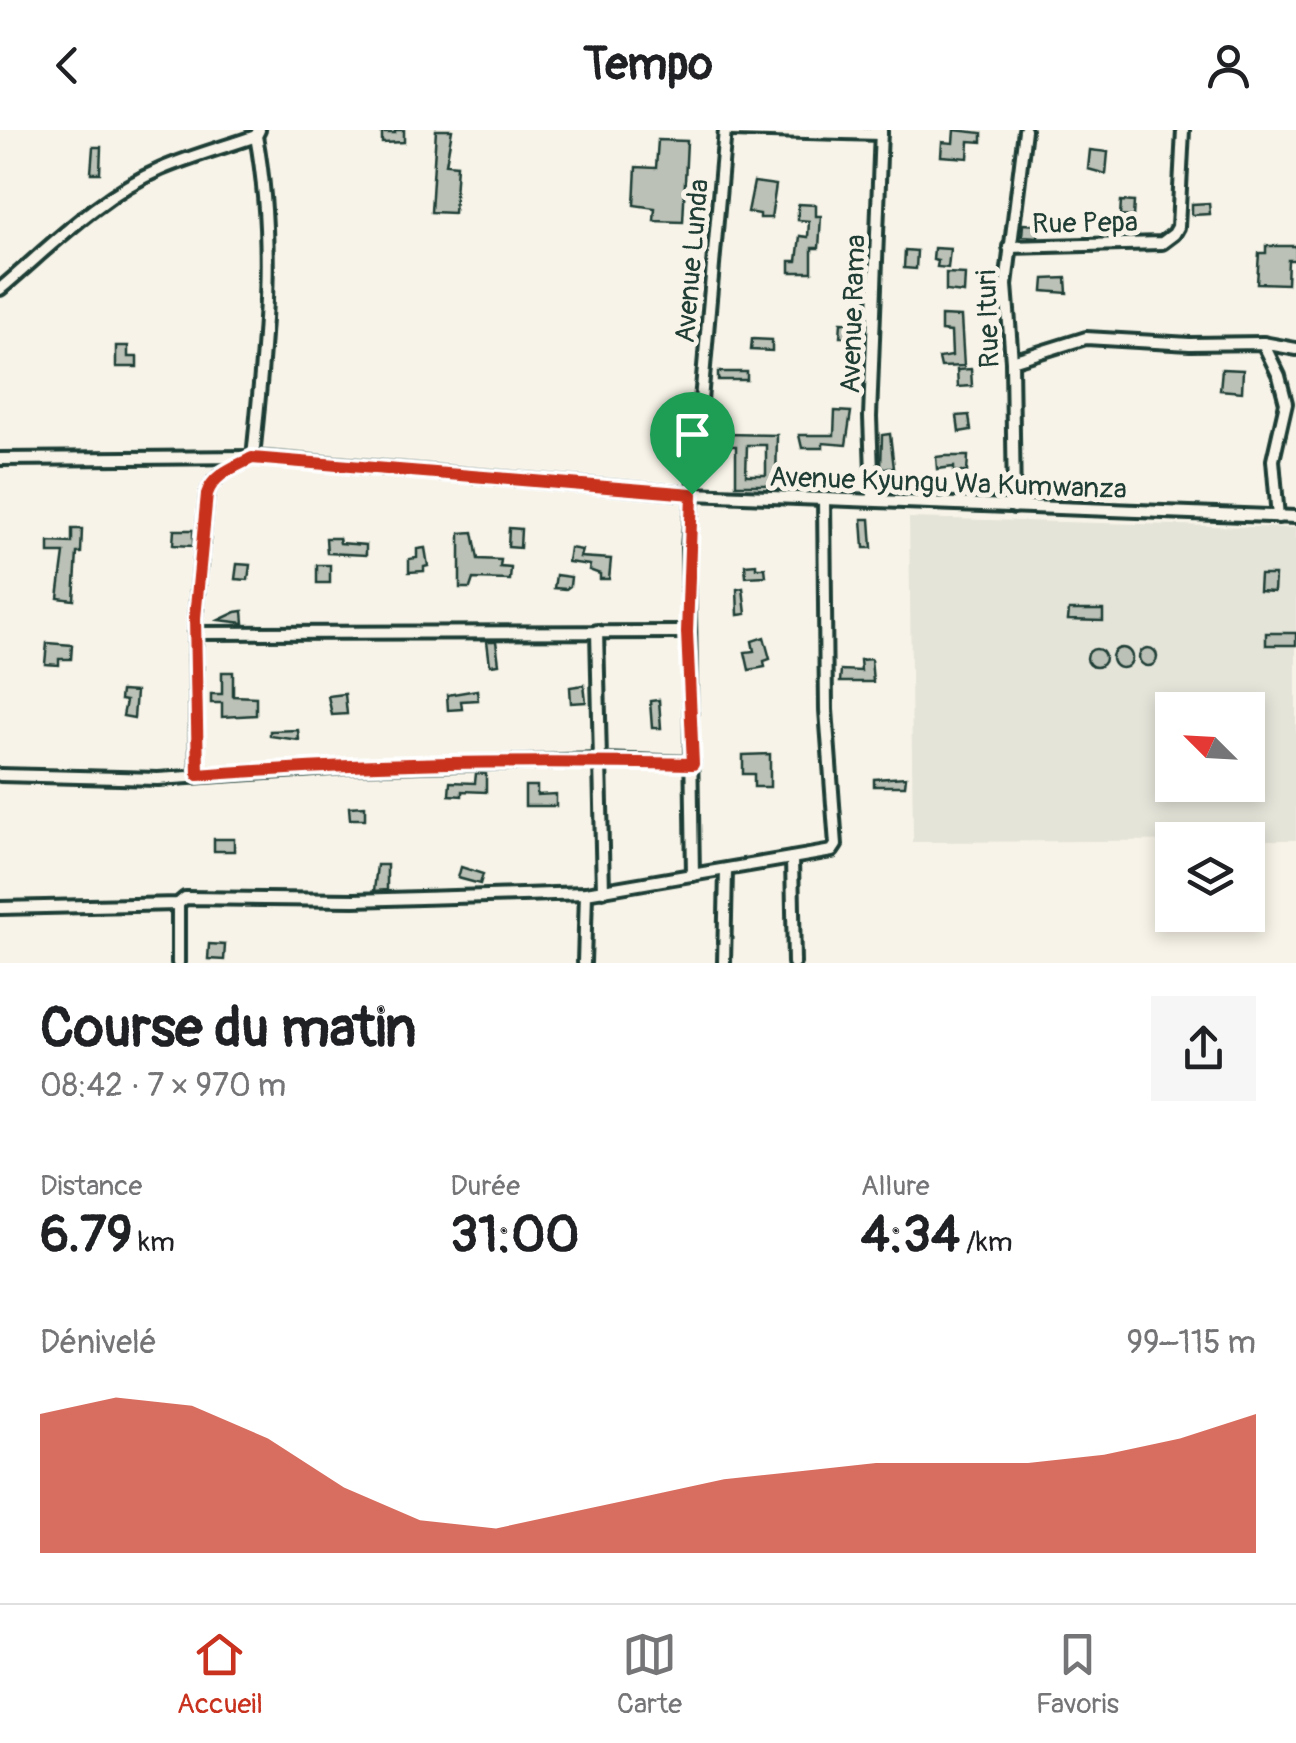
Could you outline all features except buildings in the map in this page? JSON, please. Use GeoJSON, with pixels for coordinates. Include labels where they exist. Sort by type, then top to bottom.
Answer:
{"type":"FeatureCollection","features":[{"type":"Feature","properties":{"kind":"street"},"geometry":{"type":"LineString","coordinates":[[728,130],[881,132]]}},
{"type":"Feature","properties":{"kind":"street","name":"Avenue Lunda"},"geometry":{"type":"LineString","coordinates":[[693,875],[687,632],[692,494],[728,130]]}},
{"type":"Feature","properties":{"kind":"street","name":"Rue Ituri"},"geometry":{"type":"LineString","coordinates":[[1014,507],[1012,361],[1006,286],[1025,130]]}},
{"type":"Feature","properties":{"kind":"street","name":"Rue Pepa"},"geometry":{"type":"LineString","coordinates":[[1009,247],[1162,243],[1170,239],[1178,227],[1183,130]]}},
{"type":"Feature","properties":{"kind":"street","name":"Avenue Rama"},"geometry":{"type":"LineString","coordinates":[[873,500],[870,417],[881,132]]}},
{"type":"Feature","properties":{"kind":"street"},"geometry":{"type":"LineString","coordinates":[[0,289],[97,208],[134,183],[160,169],[257,133],[268,235],[262,368],[252,458],[210,484],[195,633],[198,775]]}},
{"type":"Feature","properties":{"kind":"street"},"geometry":{"type":"LineString","coordinates":[[1012,361],[1086,338],[1190,344],[1263,343],[1296,349]]}},
{"type":"Feature","properties":{"kind":"street"},"geometry":{"type":"LineString","coordinates":[[1263,343],[1285,394],[1272,460],[1278,517]]}},
{"type":"Feature","properties":{"kind":"street","name":"Avenue Kyungu Wa Kumwanza"},"geometry":{"type":"LineString","coordinates":[[0,459],[252,458],[692,494],[1296,517]]}},
{"type":"Feature","properties":{"kind":"street"},"geometry":{"type":"LineString","coordinates":[[0,908],[178,904],[185,898],[354,900],[586,893],[832,851],[836,845],[826,710],[824,499]]}},
{"type":"Feature","properties":{"kind":"street"},"geometry":{"type":"LineString","coordinates":[[597,631],[602,890]]}},
{"type":"Feature","properties":{"kind":"street"},"geometry":{"type":"LineString","coordinates":[[195,633],[687,632]]}},
{"type":"Feature","properties":{"kind":"street"},"geometry":{"type":"LineString","coordinates":[[0,775],[158,779],[347,766],[601,760],[693,764]]}},
{"type":"Feature","properties":{"kind":"street"},"geometry":{"type":"LineString","coordinates":[[792,858],[794,963]]}},
{"type":"Feature","properties":{"kind":"street"},"geometry":{"type":"LineString","coordinates":[[724,963],[726,870]]}},
{"type":"Feature","properties":{"kind":"street"},"geometry":{"type":"LineString","coordinates":[[584,963],[586,893]]}},
{"type":"Feature","properties":{"kind":"street"},"geometry":{"type":"LineString","coordinates":[[178,904],[178,963]]}},
{"type":"Feature","properties":{"kind":"shaded area"},"geometry":{"type":"Polygon","coordinates":[[[909,518],[1296,528],[1296,840],[1265,840],[1265,822],[1155,822],[1155,841],[913,842],[909,518]]]}},
{"type":"Feature","properties":{"kind":"route"},"geometry":{"type":"LineString","coordinates":[[252,458],[692,494],[687,632],[693,764],[601,760],[347,766],[198,775],[195,618],[207,494],[210,484],[232,468],[252,458]]}}]}
